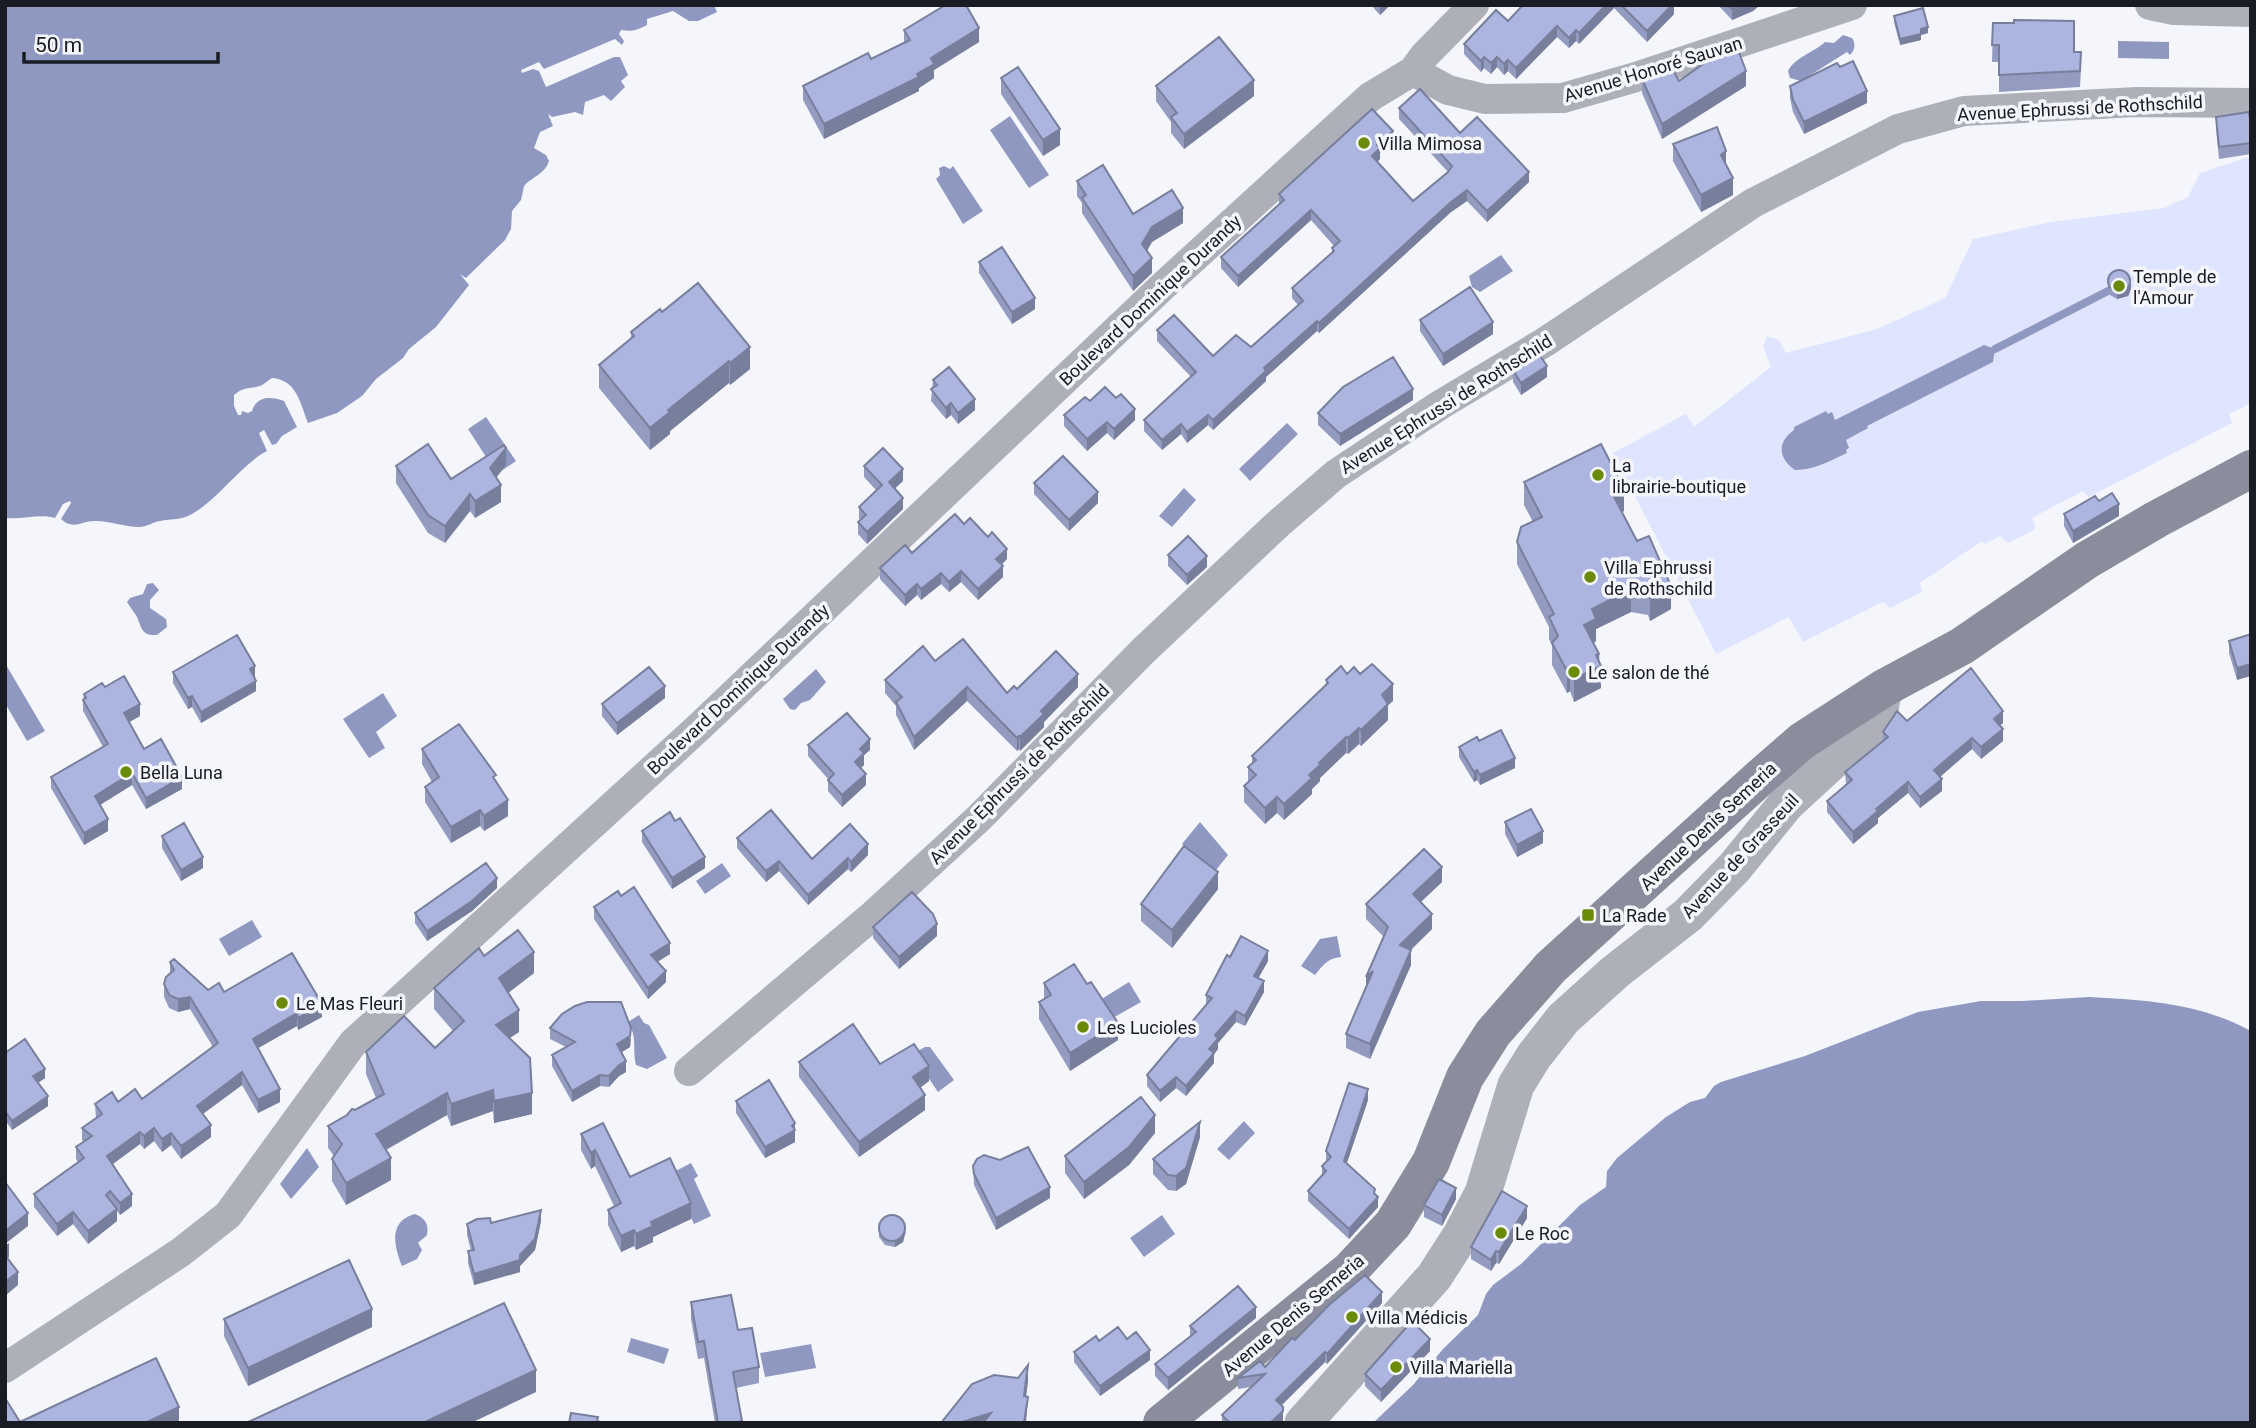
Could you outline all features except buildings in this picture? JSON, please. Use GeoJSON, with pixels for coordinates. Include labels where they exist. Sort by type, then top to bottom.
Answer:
{"type":"FeatureCollection","features":[{"type":"Feature","properties":{"kind":"main road","name":"Avenue Denis Semeria"},"geometry":{"type":"LineString","coordinates":[[1162,1423],[1350,1270],[1394,1224],[1431,1162],[1465,1077],[1493,1033],[1551,967],[1802,741],[1884,688],[1962,646],[2087,560],[2251,469]]}},
{"type":"Feature","properties":{"kind":"street","name":"Boulevard Dominique Durandy"},"geometry":{"type":"LineString","coordinates":[[5,1368],[181,1252],[228,1215],[353,1042],[698,728],[1162,287],[1370,97],[1413,71],[1424,56],[1474,5]]}},
{"type":"Feature","properties":{"kind":"street","name":"Avenue Honoré Sauvan"},"geometry":{"type":"LineString","coordinates":[[1413,71],[1448,90],[1485,99],[1563,98],[1636,77],[1852,5]]}},
{"type":"Feature","properties":{"kind":"street"},"geometry":{"type":"LineString","coordinates":[[2150,5],[2174,10],[2251,12]]}},
{"type":"Feature","properties":{"kind":"street","name":"Avenue Ephrussi de Rothschild"},"geometry":{"type":"LineString","coordinates":[[689,1071],[871,916],[979,818],[1143,651],[1336,474],[1440,405],[1545,342],[1753,202],[1898,129],[1964,111],[2137,102],[2251,103]]}},
{"type":"Feature","properties":{"kind":"street","name":"Avenue de Grasseuil"},"geometry":{"type":"LineString","coordinates":[[1303,1423],[1434,1277],[1461,1236],[1483,1193],[1516,1085],[1534,1056],[1563,1019],[1615,972],[1688,915],[1734,868],[1786,804],[1873,724],[1880,709],[1884,688]]}},
{"type":"Feature","properties":{"kind":"shaded area"},"geometry":{"type":"Polygon","coordinates":[[[2251,156],[2251,403],[2229,414],[2232,423],[2089,497],[2083,491],[2032,518],[2034,530],[2008,543],[2000,536],[1985,544],[1982,541],[1920,583],[1922,592],[1890,608],[1883,602],[1803,642],[1789,617],[1716,654],[1613,453],[1686,414],[1694,427],[1771,367],[1763,347],[1767,336],[1779,340],[1786,353],[1877,329],[1945,298],[1973,239],[2051,222],[2164,208],[2188,197],[2200,173],[2251,156]]]}},
{"type":"Feature","properties":{"kind":"water"},"geometry":{"type":"Polygon","coordinates":[[[5,5],[714,5],[717,12],[698,21],[689,21],[673,11],[647,19],[647,25],[637,29],[621,30],[619,34],[624,41],[622,45],[615,39],[544,69],[539,62],[521,70],[522,73],[533,69],[539,71],[546,87],[614,57],[620,57],[628,75],[621,81],[625,87],[611,101],[604,95],[585,102],[583,115],[575,112],[552,117],[548,114],[553,126],[540,132],[534,148],[546,155],[549,161],[542,172],[524,186],[521,200],[512,211],[511,229],[505,240],[466,278],[460,274],[469,285],[436,327],[376,379],[362,396],[337,413],[308,423],[300,400],[287,383],[272,378],[262,385],[238,392],[234,395],[234,406],[238,415],[241,415],[242,411],[252,411],[257,402],[265,398],[274,398],[284,401],[297,427],[272,445],[264,430],[259,433],[267,451],[193,514],[139,527],[96,521],[70,524],[61,519],[70,501],[63,504],[55,518],[5,518],[5,5]]]}},
{"type":"Feature","properties":{"kind":"water"},"geometry":{"type":"Polygon","coordinates":[[[1843,35],[1852,38],[1854,42],[1850,55],[1847,52],[1801,81],[1790,78],[1788,71],[1795,62],[1825,42],[1834,43],[1843,35]]]}},
{"type":"Feature","properties":{"kind":"water"},"geometry":{"type":"Polygon","coordinates":[[[2118,41],[2169,42],[2169,59],[2118,58],[2118,41]]]}},
{"type":"Feature","properties":{"kind":"water"},"geometry":{"type":"Polygon","coordinates":[[[1010,116],[1049,175],[1029,188],[990,130],[1010,116]]]}},
{"type":"Feature","properties":{"kind":"water"},"geometry":{"type":"Polygon","coordinates":[[[944,166],[950,169],[953,166],[983,211],[963,224],[936,179],[940,175],[939,168],[944,166]]]}},
{"type":"Feature","properties":{"kind":"water"},"geometry":{"type":"Polygon","coordinates":[[[1501,255],[1513,271],[1480,292],[1472,287],[1469,276],[1501,255]]]}},
{"type":"Feature","properties":{"kind":"water"},"geometry":{"type":"Polygon","coordinates":[[[1984,345],[1995,349],[1993,362],[1867,426],[1868,428],[1846,440],[1849,448],[1847,453],[1802,470],[1795,470],[1785,460],[1782,445],[1794,427],[1826,411],[1828,414],[1832,412],[1835,420],[1984,345]]]}},
{"type":"Feature","properties":{"kind":"water"},"geometry":{"type":"Polygon","coordinates":[[[486,417],[516,461],[497,474],[468,429],[486,417]]]}},
{"type":"Feature","properties":{"kind":"water"},"geometry":{"type":"Polygon","coordinates":[[[1287,423],[1298,434],[1250,481],[1239,469],[1287,423]]]}},
{"type":"Feature","properties":{"kind":"water"},"geometry":{"type":"Polygon","coordinates":[[[1184,488],[1196,500],[1172,527],[1159,516],[1184,488]]]}},
{"type":"Feature","properties":{"kind":"water"},"geometry":{"type":"Polygon","coordinates":[[[153,583],[159,590],[150,600],[150,608],[166,619],[167,627],[157,635],[143,631],[127,602],[130,598],[143,594],[147,584],[153,583]]]}},
{"type":"Feature","properties":{"kind":"water"},"geometry":{"type":"Polygon","coordinates":[[[5,663],[45,731],[27,741],[5,703],[5,663]]]}},
{"type":"Feature","properties":{"kind":"water"},"geometry":{"type":"Polygon","coordinates":[[[816,669],[826,682],[810,700],[801,703],[795,710],[790,709],[783,699],[816,669]]]}},
{"type":"Feature","properties":{"kind":"water"},"geometry":{"type":"Polygon","coordinates":[[[383,693],[397,716],[376,732],[385,748],[369,758],[343,719],[383,693]]]}},
{"type":"Feature","properties":{"kind":"water"},"geometry":{"type":"Polygon","coordinates":[[[1200,822],[1228,855],[1216,870],[1182,844],[1200,822]]]}},
{"type":"Feature","properties":{"kind":"water"},"geometry":{"type":"Polygon","coordinates":[[[722,863],[731,876],[705,894],[696,881],[722,863]]]}},
{"type":"Feature","properties":{"kind":"water"},"geometry":{"type":"Polygon","coordinates":[[[252,920],[262,937],[229,956],[219,939],[252,920]]]}},
{"type":"Feature","properties":{"kind":"water"},"geometry":{"type":"Polygon","coordinates":[[[1337,936],[1341,957],[1329,960],[1315,975],[1301,966],[1320,939],[1337,936]]]}},
{"type":"Feature","properties":{"kind":"water"},"geometry":{"type":"Polygon","coordinates":[[[1129,982],[1141,1002],[1111,1019],[1100,1000],[1129,982]]]}},
{"type":"Feature","properties":{"kind":"water"},"geometry":{"type":"Polygon","coordinates":[[[2089,997],[2151,1002],[2192,1009],[2212,1014],[2251,1031],[2251,1423],[1373,1423],[1413,1385],[1443,1349],[1478,1315],[1486,1294],[1493,1285],[1521,1264],[1580,1205],[1606,1187],[1607,1171],[1617,1158],[1666,1117],[1690,1102],[1705,1098],[1714,1086],[1805,1056],[1918,1012],[1981,1001],[2089,997]]]}},
{"type":"Feature","properties":{"kind":"water"},"geometry":{"type":"Polygon","coordinates":[[[639,1015],[644,1023],[649,1025],[667,1058],[647,1069],[636,1065],[634,1038],[628,1022],[639,1015]]]}},
{"type":"Feature","properties":{"kind":"water"},"geometry":{"type":"Polygon","coordinates":[[[930,1047],[954,1080],[938,1092],[915,1058],[916,1052],[930,1047]]]}},
{"type":"Feature","properties":{"kind":"water"},"geometry":{"type":"Polygon","coordinates":[[[1244,1121],[1255,1133],[1229,1160],[1217,1149],[1244,1121]]]}},
{"type":"Feature","properties":{"kind":"water"},"geometry":{"type":"Polygon","coordinates":[[[307,1148],[319,1167],[291,1199],[280,1184],[307,1148]]]}},
{"type":"Feature","properties":{"kind":"water"},"geometry":{"type":"Polygon","coordinates":[[[691,1163],[698,1176],[694,1179],[711,1216],[694,1224],[670,1174],[691,1163]]]}},
{"type":"Feature","properties":{"kind":"water"},"geometry":{"type":"Polygon","coordinates":[[[415,1214],[426,1222],[427,1235],[418,1243],[422,1250],[417,1259],[402,1266],[395,1235],[400,1222],[415,1214]]]}},
{"type":"Feature","properties":{"kind":"water"},"geometry":{"type":"Polygon","coordinates":[[[1162,1215],[1175,1234],[1144,1257],[1130,1238],[1162,1215]]]}},
{"type":"Feature","properties":{"kind":"water"},"geometry":{"type":"Polygon","coordinates":[[[631,1338],[669,1349],[664,1364],[627,1352],[631,1338]]]}},
{"type":"Feature","properties":{"kind":"water"},"geometry":{"type":"Polygon","coordinates":[[[811,1344],[816,1368],[765,1377],[760,1353],[811,1344]]]}},
{"type":"Feature","properties":{"kind":"waterway"},"geometry":{"type":"LineString","coordinates":[[1995,349],[2108,291]]}},
{"type":"Feature","properties":{"kind":"place","name":"Villa Mimosa"},"geometry":{"type":"Point","coordinates":[1364,143]}},
{"type":"Feature","properties":{"kind":"place","name":"Temple de l'Amour"},"geometry":{"type":"Point","coordinates":[2119,286]}},
{"type":"Feature","properties":{"kind":"place","name":"La librairie-boutique"},"geometry":{"type":"Point","coordinates":[1598,475]}},
{"type":"Feature","properties":{"kind":"place","name":"Villa Ephrussi de Rothschild"},"geometry":{"type":"Point","coordinates":[1590,577]}},
{"type":"Feature","properties":{"kind":"place","name":"Le salon de thé"},"geometry":{"type":"Point","coordinates":[1574,672]}},
{"type":"Feature","properties":{"kind":"place","name":"Bella Luna"},"geometry":{"type":"Point","coordinates":[126,772]}},
{"type":"Feature","properties":{"kind":"place","name":"La Rade"},"geometry":{"type":"Point","coordinates":[1588,915]}},
{"type":"Feature","properties":{"kind":"place","name":"Le Mas Fleuri"},"geometry":{"type":"Point","coordinates":[282,1003]}},
{"type":"Feature","properties":{"kind":"place","name":"Les Lucioles"},"geometry":{"type":"Point","coordinates":[1083,1027]}},
{"type":"Feature","properties":{"kind":"place","name":"Le Roc"},"geometry":{"type":"Point","coordinates":[1501,1233]}},
{"type":"Feature","properties":{"kind":"place","name":"Villa Médicis"},"geometry":{"type":"Point","coordinates":[1352,1317]}},
{"type":"Feature","properties":{"kind":"place","name":"Villa Mariella"},"geometry":{"type":"Point","coordinates":[1396,1367]}}]}
